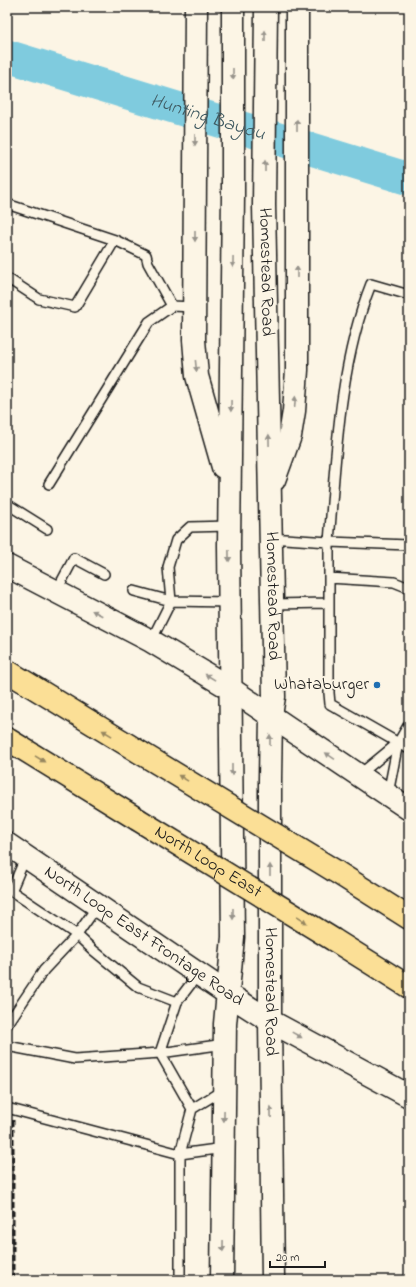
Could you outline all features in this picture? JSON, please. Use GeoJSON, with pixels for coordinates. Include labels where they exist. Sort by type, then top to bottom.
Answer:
{"type":"FeatureCollection","features":[{"type":"Feature","properties":{"kind":"highway"},"geometry":{"type":"LineString","coordinates":[[7,671],[409,918]]}},
{"type":"Feature","properties":{"kind":"highway","name":"North Loop East"},"geometry":{"type":"LineString","coordinates":[[7,739],[409,987]]}},
{"type":"Feature","properties":{"kind":"main road"},"geometry":{"type":"LineString","coordinates":[[196,7],[194,340],[197,376],[230,489]]}},
{"type":"Feature","properties":{"kind":"main road","name":"Homestead Road"},"geometry":{"type":"LineString","coordinates":[[222,1280],[225,1024],[233,937],[229,526],[233,195],[233,7]]}},
{"type":"Feature","properties":{"kind":"main road","name":"Homestead Road"},"geometry":{"type":"LineString","coordinates":[[266,7],[264,205],[274,698],[271,715],[270,1021],[273,1280]]}},
{"type":"Feature","properties":{"kind":"main road"},"geometry":{"type":"LineString","coordinates":[[270,493],[290,436],[294,411],[297,370],[297,7]]}},
{"type":"Feature","properties":{"kind":"main road"},"geometry":{"type":"LineString","coordinates":[[7,566],[151,641],[231,689],[409,809]]}},
{"type":"Feature","properties":{"kind":"main road","name":"North Loop East Frontage Road"},"geometry":{"type":"LineString","coordinates":[[7,844],[270,1021],[409,1096]]}},
{"type":"Feature","properties":{"kind":"lane"},"geometry":{"type":"LineString","coordinates":[[7,204],[115,240],[146,255],[148,263],[172,306]]}},
{"type":"Feature","properties":{"kind":"lane"},"geometry":{"type":"LineString","coordinates":[[7,278],[39,299],[75,307],[115,240]]}},
{"type":"Feature","properties":{"kind":"lane"},"geometry":{"type":"LineString","coordinates":[[409,295],[371,284],[362,306],[352,344],[341,410],[328,542],[328,693],[330,704],[409,749]]}},
{"type":"Feature","properties":{"kind":"lane"},"geometry":{"type":"LineString","coordinates":[[49,484],[149,322],[172,306],[194,307]]}},
{"type":"Feature","properties":{"kind":"lane"},"geometry":{"type":"LineString","coordinates":[[7,504],[47,529]]}},
{"type":"Feature","properties":{"kind":"lane"},"geometry":{"type":"LineString","coordinates":[[151,641],[171,601],[168,566],[176,540],[190,526],[229,526]]}},
{"type":"Feature","properties":{"kind":"lane"},"geometry":{"type":"LineString","coordinates":[[270,538],[409,545]]}},
{"type":"Feature","properties":{"kind":"lane"},"geometry":{"type":"LineString","coordinates":[[56,592],[74,558],[104,574]]}},
{"type":"Feature","properties":{"kind":"lane"},"geometry":{"type":"LineString","coordinates":[[328,578],[394,582],[409,588]]}},
{"type":"Feature","properties":{"kind":"lane"},"geometry":{"type":"LineString","coordinates":[[134,591],[171,601],[230,602]]}},
{"type":"Feature","properties":{"kind":"lane"},"geometry":{"type":"LineString","coordinates":[[271,604],[328,603]]}},
{"type":"Feature","properties":{"kind":"lane"},"geometry":{"type":"LineString","coordinates":[[388,795],[398,743],[409,724]]}},
{"type":"Feature","properties":{"kind":"lane"},"geometry":{"type":"LineString","coordinates":[[358,775],[398,743]]}},
{"type":"Feature","properties":{"kind":"lane"},"geometry":{"type":"LineString","coordinates":[[26,856],[12,891],[77,934],[93,950],[138,987],[177,1002]]}},
{"type":"Feature","properties":{"kind":"lane"},"geometry":{"type":"LineString","coordinates":[[7,1025],[44,970],[77,934],[98,905]]}},
{"type":"Feature","properties":{"kind":"lane"},"geometry":{"type":"LineString","coordinates":[[192,1109],[160,1054],[177,1002],[199,973]]}},
{"type":"Feature","properties":{"kind":"lane"},"geometry":{"type":"LineString","coordinates":[[7,1046],[75,1059],[160,1054],[225,1044]]}},
{"type":"Feature","properties":{"kind":"lane"},"geometry":{"type":"LineString","coordinates":[[180,1280],[180,1154],[192,1109],[224,1090]]}},
{"type":"Feature","properties":{"kind":"lane"},"geometry":{"type":"LineString","coordinates":[[7,1108],[180,1154],[224,1148]]}},
{"type":"Feature","properties":{"kind":"waterway","name":"Hunting Bayou"},"geometry":{"type":"LineString","coordinates":[[7,56],[409,179]]}},
{"type":"Feature","properties":{"kind":"railway"},"geometry":{"type":"LineString","coordinates":[[13,1120],[13,1280]]}},
{"type":"Feature","properties":{"kind":"place","name":"Whataburger"},"geometry":{"type":"Point","coordinates":[377,685]}}]}
